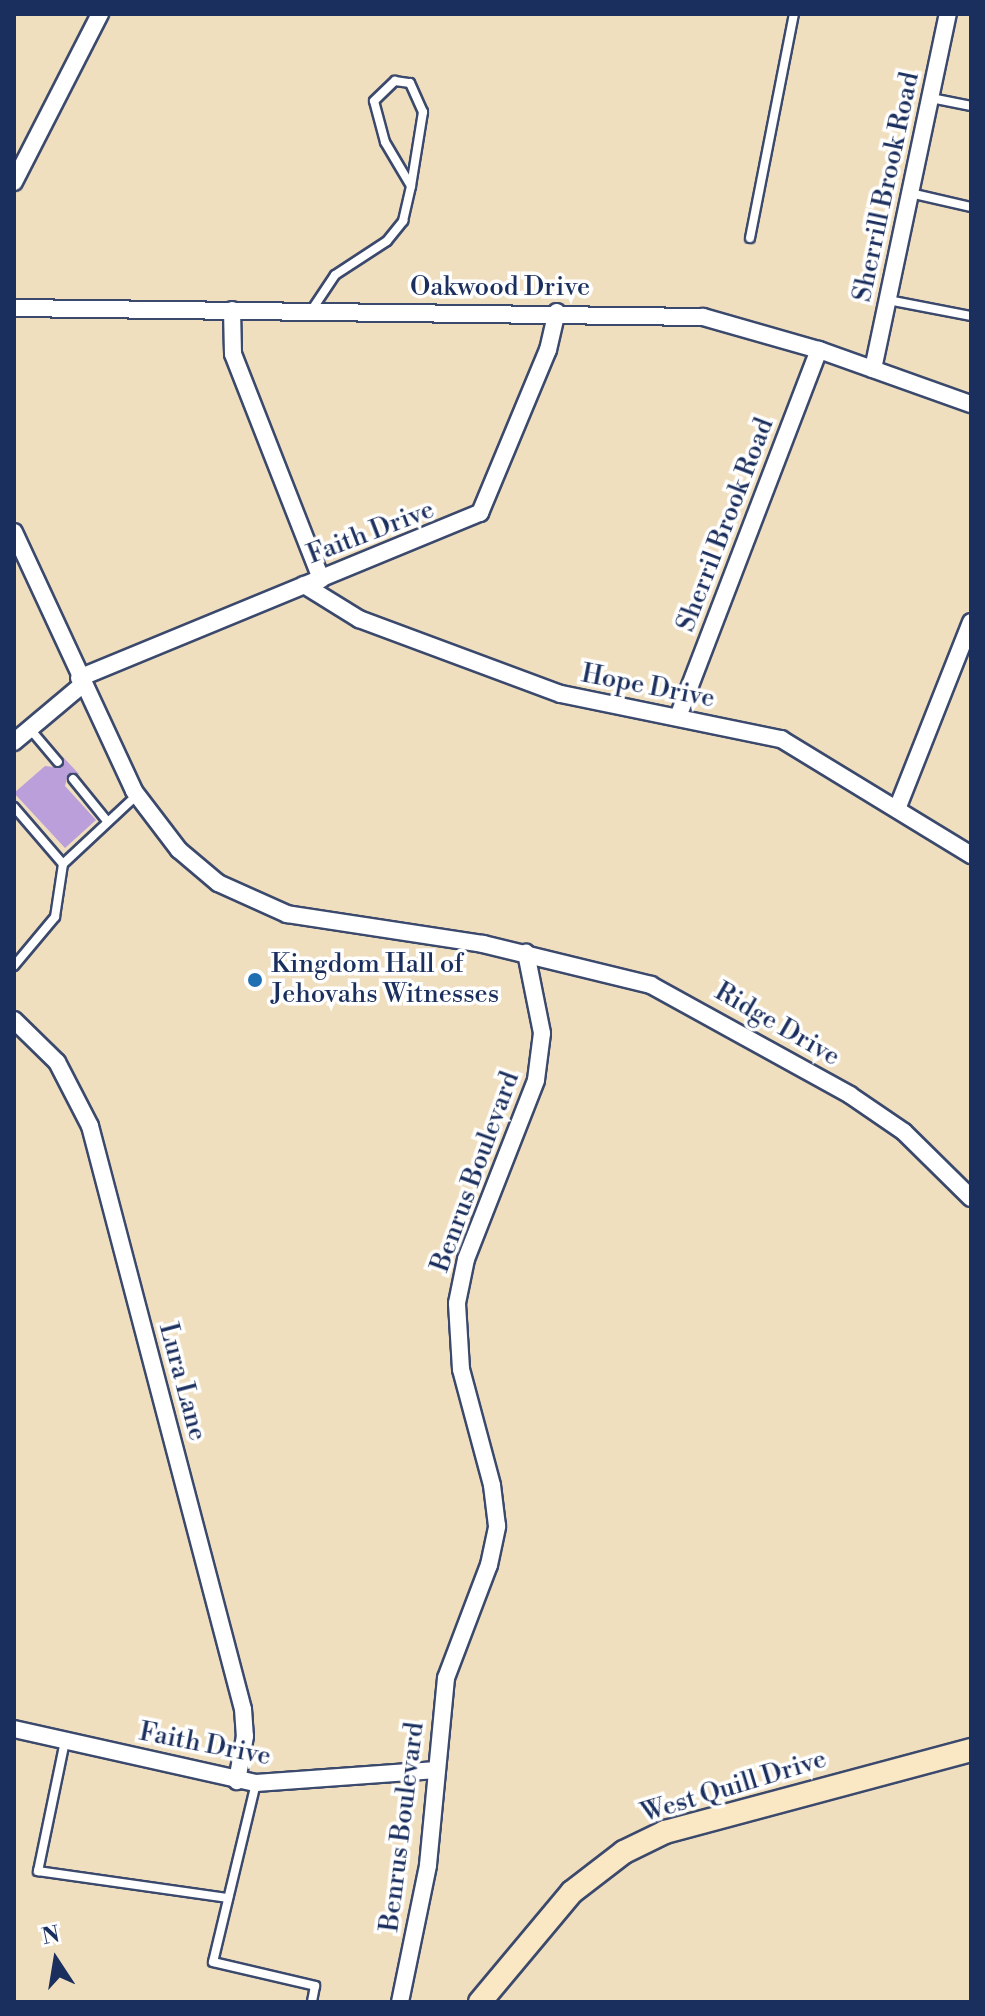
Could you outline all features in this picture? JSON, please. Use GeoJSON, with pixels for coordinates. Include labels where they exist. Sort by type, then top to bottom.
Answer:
{"type":"FeatureCollection","features":[{"type":"Feature","properties":{"kind":"street","name":"Sherrill Brook Road"},"geometry":{"type":"LineString","coordinates":[[873,369],[948,14]]}},
{"type":"Feature","properties":{"kind":"street"},"geometry":{"type":"LineString","coordinates":[[14,182],[95,16]]}},
{"type":"Feature","properties":{"kind":"street","name":"Oakwood Drive"},"geometry":{"type":"LineString","coordinates":[[14,308],[557,312],[703,317],[819,350],[971,404]]}},
{"type":"Feature","properties":{"kind":"street"},"geometry":{"type":"LineString","coordinates":[[232,310],[233,354],[321,579]]}},
{"type":"Feature","properties":{"kind":"street","name":"Faith Drive"},"geometry":{"type":"LineString","coordinates":[[14,742],[80,681],[480,513],[548,350],[557,312]]}},
{"type":"Feature","properties":{"kind":"street","name":"Sherril Brook Road"},"geometry":{"type":"LineString","coordinates":[[678,717],[819,350]]}},
{"type":"Feature","properties":{"kind":"street"},"geometry":{"type":"LineString","coordinates":[[14,532],[80,681],[137,795],[162,831],[197,867],[262,906],[343,927],[526,953]]}},
{"type":"Feature","properties":{"kind":"street","name":"Hope Drive"},"geometry":{"type":"LineString","coordinates":[[304,585],[359,619],[561,694],[781,739],[971,855]]}},
{"type":"Feature","properties":{"kind":"street"},"geometry":{"type":"LineString","coordinates":[[897,809],[971,622]]}},
{"type":"Feature","properties":{"kind":"street","name":"Ridge Drive"},"geometry":{"type":"LineString","coordinates":[[526,953],[651,985],[694,1006],[904,1132],[971,1198]]}},
{"type":"Feature","properties":{"kind":"street","name":"Benrus Boulevard"},"geometry":{"type":"LineString","coordinates":[[400,2002],[428,1865],[446,1678],[489,1565],[497,1526],[492,1485],[461,1369],[456,1314],[466,1259],[538,1070],[541,1021],[526,953]]}},
{"type":"Feature","properties":{"kind":"street","name":"Lura Lane"},"geometry":{"type":"LineString","coordinates":[[14,1020],[57,1062],[90,1126],[243,1709],[245,1736],[237,1781]]}},
{"type":"Feature","properties":{"kind":"street","name":"Faith Drive"},"geometry":{"type":"LineString","coordinates":[[14,1729],[256,1783],[437,1770]]}},
{"type":"Feature","properties":{"kind":"street","name":"West Quill Drive"},"geometry":{"type":"LineString","coordinates":[[480,2002],[572,1892],[624,1852],[665,1832],[971,1750]]}},
{"type":"Feature","properties":{"kind":"lane"},"geometry":{"type":"LineString","coordinates":[[750,238],[794,14]]}},
{"type":"Feature","properties":{"kind":"lane"},"geometry":{"type":"LineString","coordinates":[[311,312],[335,275],[387,241],[403,221],[411,186],[423,112],[410,83],[395,81],[374,101],[385,142],[411,186]]}},
{"type":"Feature","properties":{"kind":"lane"},"geometry":{"type":"LineString","coordinates":[[930,97],[971,106]]}},
{"type":"Feature","properties":{"kind":"lane"},"geometry":{"type":"LineString","coordinates":[[910,193],[971,207]]}},
{"type":"Feature","properties":{"kind":"lane"},"geometry":{"type":"LineString","coordinates":[[888,300],[971,316]]}},
{"type":"Feature","properties":{"kind":"lane"},"geometry":{"type":"LineString","coordinates":[[29,729],[58,762]]}},
{"type":"Feature","properties":{"kind":"lane"},"geometry":{"type":"LineString","coordinates":[[73,779],[108,822]]}},
{"type":"Feature","properties":{"kind":"lane"},"geometry":{"type":"LineString","coordinates":[[14,966],[55,917],[63,864],[137,795]]}},
{"type":"Feature","properties":{"kind":"lane"},"geometry":{"type":"LineString","coordinates":[[14,807],[63,864]]}},
{"type":"Feature","properties":{"kind":"lane"},"geometry":{"type":"LineString","coordinates":[[65,1741],[38,1871],[228,1898]]}},
{"type":"Feature","properties":{"kind":"lane"},"geometry":{"type":"LineString","coordinates":[[256,1783],[213,1962],[315,1986],[312,2002]]}},
{"type":"Feature","properties":{"kind":"building"},"geometry":{"type":"Polygon","coordinates":[[[63,757],[79,774],[68,774],[65,786],[96,820],[65,848],[14,793],[45,766],[62,768],[63,757]]]}},
{"type":"Feature","properties":{"kind":"place","name":"Kingdom Hall of Jehovahs Witnesses"},"geometry":{"type":"Point","coordinates":[255,980]}}]}
